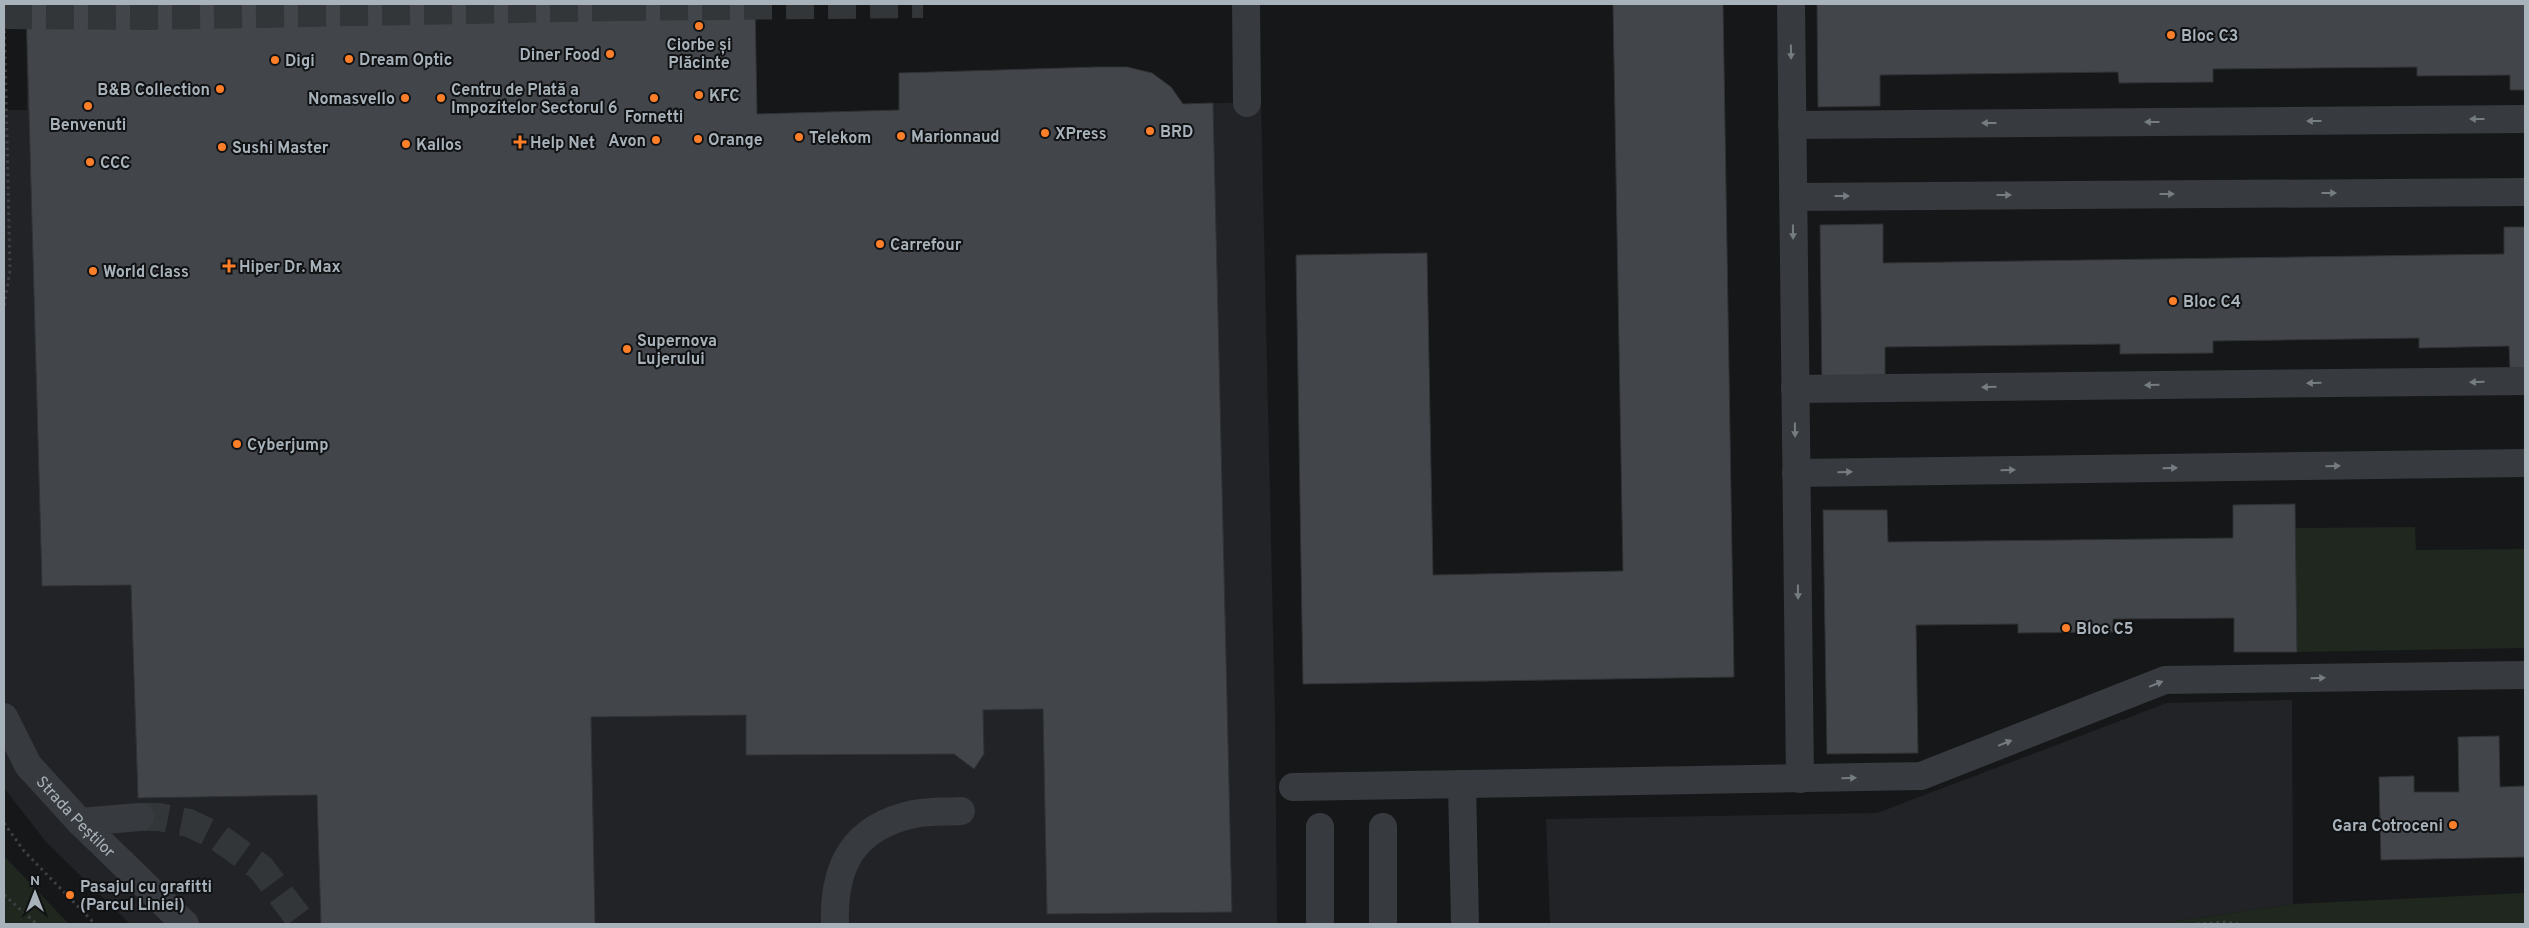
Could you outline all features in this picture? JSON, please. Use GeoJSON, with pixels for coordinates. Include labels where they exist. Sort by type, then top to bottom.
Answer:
{"type":"FeatureCollection","features":[{"type":"Feature","properties":{"kind":"street"},"geometry":{"type":"LineString","coordinates":[[1246,4],[1247,103]]}},
{"type":"Feature","properties":{"kind":"street"},"geometry":{"type":"LineString","coordinates":[[1791,4],[1800,779]]}},
{"type":"Feature","properties":{"kind":"street"},"geometry":{"type":"LineString","coordinates":[[1792,125],[2525,119]]}},
{"type":"Feature","properties":{"kind":"street"},"geometry":{"type":"LineString","coordinates":[[1793,197],[2525,192]]}},
{"type":"Feature","properties":{"kind":"street"},"geometry":{"type":"LineString","coordinates":[[1795,388],[2525,381]]}},
{"type":"Feature","properties":{"kind":"street"},"geometry":{"type":"LineString","coordinates":[[1796,473],[2525,464]]}},
{"type":"Feature","properties":{"kind":"street"},"geometry":{"type":"LineString","coordinates":[[1293,787],[1921,776],[2165,680],[2525,675]]}},
{"type":"Feature","properties":{"kind":"street","name":"Strada Peștilor"},"geometry":{"type":"LineString","coordinates":[[4,716],[28,766],[80,822],[185,924]]}},
{"type":"Feature","properties":{"kind":"street"},"geometry":{"type":"LineString","coordinates":[[1462,784],[1465,924]]}},
{"type":"Feature","properties":{"kind":"street"},"geometry":{"type":"LineString","coordinates":[[834,924],[837,881],[845,858],[859,840],[887,824],[914,814],[961,811]]}},
{"type":"Feature","properties":{"kind":"street"},"geometry":{"type":"LineString","coordinates":[[80,822],[140,817]]}},
{"type":"Feature","properties":{"kind":"street"},"geometry":{"type":"LineString","coordinates":[[1320,827],[1320,924]]}},
{"type":"Feature","properties":{"kind":"street"},"geometry":{"type":"LineString","coordinates":[[1383,827],[1384,924]]}},
{"type":"Feature","properties":{"kind":"path"},"geometry":{"type":"LineString","coordinates":[[4,11],[10,270],[4,307]]}},
{"type":"Feature","properties":{"kind":"path"},"geometry":{"type":"LineString","coordinates":[[4,823],[24,851],[95,924]]}},
{"type":"Feature","properties":{"kind":"path"},"geometry":{"type":"LineString","coordinates":[[4,895],[36,924]]}},
{"type":"Feature","properties":{"kind":"path"},"geometry":{"type":"LineString","coordinates":[[2197,924],[2227,922],[2238,924]]}},
{"type":"Feature","properties":{"kind":"shaded area","name":"Supernova Lujerului"},"geometry":{"type":"Polygon","coordinates":[[[26,4],[755,4],[757,114],[899,110],[899,73],[1097,67],[1127,67],[1152,73],[1171,87],[1183,104],[1261,102],[1275,715],[1277,924],[130,924],[46,842],[4,788],[4,110],[27,110],[26,4]]]}},
{"type":"Feature","properties":{"kind":"shaded area"},"geometry":{"type":"Polygon","coordinates":[[[2415,527],[2416,550],[2525,549],[2525,648],[2297,652],[2295,528],[2415,527]]]}},
{"type":"Feature","properties":{"kind":"shaded area"},"geometry":{"type":"Polygon","coordinates":[[[2292,700],[2293,904],[2157,924],[1550,924],[1546,819],[1877,813],[2167,703],[2292,700]]]}},
{"type":"Feature","properties":{"kind":"shaded area"},"geometry":{"type":"Polygon","coordinates":[[[4,858],[6,858],[69,924],[4,924],[4,858]]]}},
{"type":"Feature","properties":{"kind":"shaded area"},"geometry":{"type":"Polygon","coordinates":[[[2525,893],[2525,924],[2157,924],[2293,904],[2525,893]]]}},
{"type":"Feature","properties":{"kind":"building","name":"Supernova Lujerului"},"geometry":{"type":"Polygon","coordinates":[[[26,4],[755,4],[757,114],[899,110],[899,73],[1097,67],[1127,67],[1152,73],[1171,87],[1183,104],[1213,103],[1232,912],[1047,914],[1043,709],[983,710],[984,754],[974,769],[954,754],[746,755],[746,715],[591,717],[595,924],[321,924],[317,795],[138,798],[131,585],[42,586],[26,4]]]}},
{"type":"Feature","properties":{"kind":"building"},"geometry":{"type":"Polygon","coordinates":[[[1613,4],[1723,4],[1734,677],[1303,684],[1296,255],[1427,253],[1433,575],[1623,571],[1613,4]]]}},
{"type":"Feature","properties":{"kind":"building","name":"Bloc C3"},"geometry":{"type":"Polygon","coordinates":[[[1817,4],[2525,4],[2525,90],[2510,90],[2510,75],[2417,76],[2417,67],[2213,69],[2213,82],[2119,83],[2118,72],[1880,75],[1880,106],[1818,107],[1817,4]]]}},
{"type":"Feature","properties":{"kind":"building","name":"Bloc C4"},"geometry":{"type":"Polygon","coordinates":[[[1883,224],[1883,263],[2504,254],[2504,227],[2525,227],[2525,368],[2510,368],[2509,346],[2419,348],[2419,338],[2213,341],[2213,353],[2120,354],[2120,344],[1885,347],[1885,385],[1822,386],[1820,225],[1883,224]]]}},
{"type":"Feature","properties":{"kind":"building","name":"Bloc C5"},"geometry":{"type":"Polygon","coordinates":[[[2295,504],[2297,652],[2234,652],[2234,618],[2113,619],[2113,632],[2018,633],[2018,624],[1916,625],[1918,753],[1827,754],[1823,510],[1887,510],[1888,542],[2233,538],[2233,505],[2295,504]]]}},
{"type":"Feature","properties":{"kind":"building","name":"Gara Cotroceni"},"geometry":{"type":"Polygon","coordinates":[[[2499,736],[2500,787],[2525,786],[2525,857],[2381,860],[2379,777],[2414,776],[2414,792],[2459,792],[2458,737],[2499,736]]]}},
{"type":"Feature","properties":{"kind":"tunnel"},"geometry":{"type":"LineString","coordinates":[[621,4],[621,7],[923,4]]}},
{"type":"Feature","properties":{"kind":"tunnel"},"geometry":{"type":"LineString","coordinates":[[4,15],[149,16],[621,7]]}},
{"type":"Feature","properties":{"kind":"tunnel"},"geometry":{"type":"LineString","coordinates":[[140,817],[159,817],[189,823],[218,837],[261,868],[303,924]]}},
{"type":"Feature","properties":{"kind":"place","name":"Ciorbe și Plăcinte"},"geometry":{"type":"Point","coordinates":[699,26]}},
{"type":"Feature","properties":{"kind":"place","name":"Bloc C3"},"geometry":{"type":"Point","coordinates":[2171,35]}},
{"type":"Feature","properties":{"kind":"place","name":"Diner Food"},"geometry":{"type":"Point","coordinates":[610,54]}},
{"type":"Feature","properties":{"kind":"place","name":"Dream Optic"},"geometry":{"type":"Point","coordinates":[349,59]}},
{"type":"Feature","properties":{"kind":"place","name":"Digi"},"geometry":{"type":"Point","coordinates":[275,60]}},
{"type":"Feature","properties":{"kind":"place","name":"B&B Collection"},"geometry":{"type":"Point","coordinates":[220,89]}},
{"type":"Feature","properties":{"kind":"place","name":"KFC"},"geometry":{"type":"Point","coordinates":[699,95]}},
{"type":"Feature","properties":{"kind":"place","name":"Nomasvello"},"geometry":{"type":"Point","coordinates":[405,98]}},
{"type":"Feature","properties":{"kind":"place","name":"Centru de Plată a Impozitelor Sectorul 6"},"geometry":{"type":"Point","coordinates":[441,98]}},
{"type":"Feature","properties":{"kind":"place","name":"Fornetti"},"geometry":{"type":"Point","coordinates":[654,98]}},
{"type":"Feature","properties":{"kind":"place","name":"Benvenuti"},"geometry":{"type":"Point","coordinates":[88,106]}},
{"type":"Feature","properties":{"kind":"place","name":"BRD"},"geometry":{"type":"Point","coordinates":[1150,131]}},
{"type":"Feature","properties":{"kind":"place","name":"XPress"},"geometry":{"type":"Point","coordinates":[1045,133]}},
{"type":"Feature","properties":{"kind":"place","name":"Marionnaud"},"geometry":{"type":"Point","coordinates":[901,136]}},
{"type":"Feature","properties":{"kind":"place","name":"Telekom"},"geometry":{"type":"Point","coordinates":[799,137]}},
{"type":"Feature","properties":{"kind":"place","name":"Orange"},"geometry":{"type":"Point","coordinates":[698,139]}},
{"type":"Feature","properties":{"kind":"place","name":"Avon"},"geometry":{"type":"Point","coordinates":[656,140]}},
{"type":"Feature","properties":{"kind":"place","name":"Help Net"},"geometry":{"type":"Point","coordinates":[520,142]}},
{"type":"Feature","properties":{"kind":"place","name":"Kallos"},"geometry":{"type":"Point","coordinates":[406,144]}},
{"type":"Feature","properties":{"kind":"place","name":"Sushi Master"},"geometry":{"type":"Point","coordinates":[222,147]}},
{"type":"Feature","properties":{"kind":"place","name":"CCC"},"geometry":{"type":"Point","coordinates":[90,162]}},
{"type":"Feature","properties":{"kind":"place","name":"Carrefour"},"geometry":{"type":"Point","coordinates":[880,244]}},
{"type":"Feature","properties":{"kind":"place","name":"Hiper Dr. Max"},"geometry":{"type":"Point","coordinates":[229,266]}},
{"type":"Feature","properties":{"kind":"place","name":"World Class"},"geometry":{"type":"Point","coordinates":[93,271]}},
{"type":"Feature","properties":{"kind":"place","name":"Bloc C4"},"geometry":{"type":"Point","coordinates":[2173,301]}},
{"type":"Feature","properties":{"kind":"place","name":"Supernova Lujerului"},"geometry":{"type":"Point","coordinates":[627,349]}},
{"type":"Feature","properties":{"kind":"place","name":"Cyberjump"},"geometry":{"type":"Point","coordinates":[237,444]}},
{"type":"Feature","properties":{"kind":"place","name":"Bloc C5"},"geometry":{"type":"Point","coordinates":[2066,628]}},
{"type":"Feature","properties":{"kind":"place","name":"Gara Cotroceni"},"geometry":{"type":"Point","coordinates":[2453,825]}},
{"type":"Feature","properties":{"kind":"place","name":"Pasajul cu grafitti (Parcul Liniei)"},"geometry":{"type":"Point","coordinates":[70,895]}}]}
